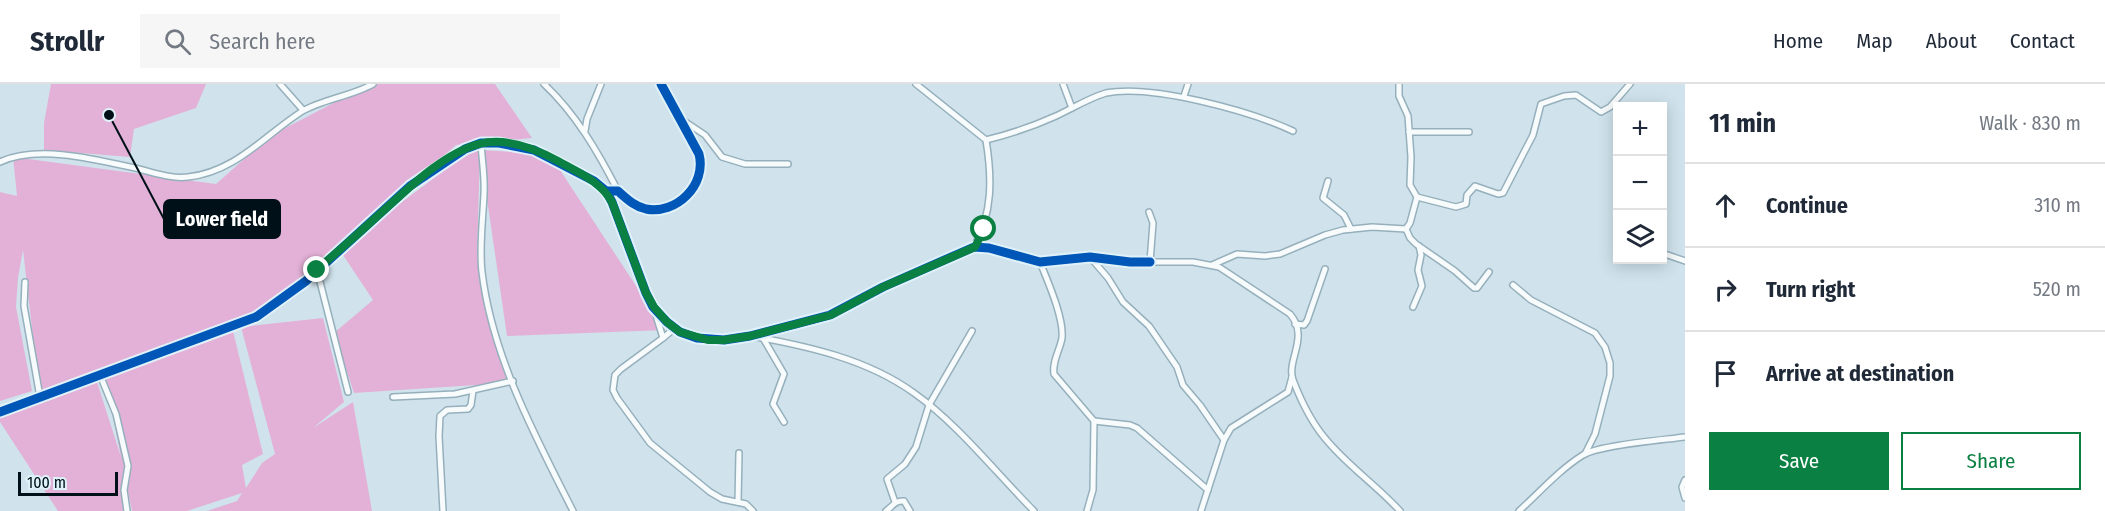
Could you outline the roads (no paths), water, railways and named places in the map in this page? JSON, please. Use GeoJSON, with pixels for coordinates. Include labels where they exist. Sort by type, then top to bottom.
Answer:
{"type":"FeatureCollection","features":[{"type":"Feature","properties":{"kind":"street"},"geometry":{"type":"LineString","coordinates":[[280,84],[303,110]]}},
{"type":"Feature","properties":{"kind":"street"},"geometry":{"type":"LineString","coordinates":[[0,162],[25,155],[40,154],[91,158],[174,177],[200,175],[232,163],[303,110],[373,84]]}},
{"type":"Feature","properties":{"kind":"street"},"geometry":{"type":"LineString","coordinates":[[544,84],[585,131],[618,191],[636,205],[658,210],[680,200],[695,186],[699,179],[701,162],[699,154],[661,84]]}},
{"type":"Feature","properties":{"kind":"street"},"geometry":{"type":"LineString","coordinates":[[585,131],[587,119],[601,84]]}},
{"type":"Feature","properties":{"kind":"street"},"geometry":{"type":"LineString","coordinates":[[916,84],[987,140],[990,166],[988,210],[984,229],[975,247]]}},
{"type":"Feature","properties":{"kind":"street"},"geometry":{"type":"LineString","coordinates":[[1063,84],[1072,108]]}},
{"type":"Feature","properties":{"kind":"street"},"geometry":{"type":"LineString","coordinates":[[1184,96],[1188,84]]}},
{"type":"Feature","properties":{"kind":"street"},"geometry":{"type":"LineString","coordinates":[[1399,84],[1399,96],[1408,116],[1411,157],[1410,185],[1417,197],[1456,207],[1466,204],[1467,195],[1475,186],[1498,194],[1503,193],[1533,135],[1541,104],[1564,96],[1576,95],[1601,112],[1611,106],[1630,84]]}},
{"type":"Feature","properties":{"kind":"street"},"geometry":{"type":"LineString","coordinates":[[987,140],[1040,123],[1095,97],[1114,91],[1145,90],[1184,96],[1254,115],[1293,131]]}},
{"type":"Feature","properties":{"kind":"street"},"geometry":{"type":"LineString","coordinates":[[680,118],[705,135],[722,157],[745,164],[788,164]]}},
{"type":"Feature","properties":{"kind":"street"},"geometry":{"type":"LineString","coordinates":[[1409,132],[1469,132]]}},
{"type":"Feature","properties":{"kind":"street"},"geometry":{"type":"LineString","coordinates":[[481,143],[484,190],[481,269],[491,319],[503,359],[529,421],[573,511]]}},
{"type":"Feature","properties":{"kind":"street"},"geometry":{"type":"LineString","coordinates":[[0,412],[256,317],[287,296],[410,186],[465,149],[481,143],[514,145],[534,150],[594,181],[606,191],[646,293],[654,307],[663,338]]}},
{"type":"Feature","properties":{"kind":"street"},"geometry":{"type":"LineString","coordinates":[[1328,181],[1323,198],[1344,215],[1351,228]]}},
{"type":"Feature","properties":{"kind":"street"},"geometry":{"type":"LineString","coordinates":[[606,191],[618,191]]}},
{"type":"Feature","properties":{"kind":"street"},"geometry":{"type":"LineString","coordinates":[[1417,197],[1406,229],[1410,238],[1474,288],[1477,288],[1489,272]]}},
{"type":"Feature","properties":{"kind":"street"},"geometry":{"type":"LineString","coordinates":[[1149,212],[1153,223],[1150,262]]}},
{"type":"Feature","properties":{"kind":"street"},"geometry":{"type":"LineString","coordinates":[[1212,265],[1237,254],[1266,256],[1280,254],[1325,235],[1351,228],[1406,229]]}},
{"type":"Feature","properties":{"kind":"street"},"geometry":{"type":"LineString","coordinates":[[1413,307],[1422,286],[1418,270],[1421,255],[1419,246]]}},
{"type":"Feature","properties":{"kind":"street"},"geometry":{"type":"LineString","coordinates":[[654,307],[675,328],[698,338],[724,340],[750,336],[831,315],[883,287],[975,247],[989,248],[1040,262],[1090,257],[1130,262],[1193,262],[1212,265],[1228,272],[1290,314],[1299,332],[1288,392],[1268,407],[1231,428],[1224,440],[1202,511]]}},
{"type":"Feature","properties":{"kind":"street"},"geometry":{"type":"LineString","coordinates":[[1667,255],[1685,261]]}},
{"type":"Feature","properties":{"kind":"street"},"geometry":{"type":"LineString","coordinates":[[1090,257],[1108,278],[1123,302],[1149,326],[1177,367],[1183,385],[1224,440]]}},
{"type":"Feature","properties":{"kind":"street"},"geometry":{"type":"LineString","coordinates":[[1040,262],[1062,322],[1062,338],[1054,365],[1054,374],[1094,421],[1093,490],[1087,511]]}},
{"type":"Feature","properties":{"kind":"street"},"geometry":{"type":"LineString","coordinates":[[1295,324],[1304,325],[1307,321],[1325,269]]}},
{"type":"Feature","properties":{"kind":"street"},"geometry":{"type":"LineString","coordinates":[[317,270],[348,392]]}},
{"type":"Feature","properties":{"kind":"street"},"geometry":{"type":"LineString","coordinates":[[25,282],[24,306],[40,397]]}},
{"type":"Feature","properties":{"kind":"street"},"geometry":{"type":"LineString","coordinates":[[1513,285],[1531,300],[1595,333],[1605,347],[1610,363],[1610,376],[1595,434],[1585,454],[1547,484],[1519,511]]}},
{"type":"Feature","properties":{"kind":"street"},"geometry":{"type":"LineString","coordinates":[[675,328],[621,369],[615,375],[613,390],[650,443],[661,454],[710,492],[722,499],[746,504],[753,511]]}},
{"type":"Feature","properties":{"kind":"street"},"geometry":{"type":"LineString","coordinates":[[896,502],[887,479],[905,464],[916,447],[929,405],[972,332]]}},
{"type":"Feature","properties":{"kind":"street"},"geometry":{"type":"LineString","coordinates":[[750,336],[798,345],[861,364],[914,393],[985,458],[1035,511]]}},
{"type":"Feature","properties":{"kind":"street"},"geometry":{"type":"LineString","coordinates":[[763,338],[784,374],[773,404],[784,422]]}},
{"type":"Feature","properties":{"kind":"street"},"geometry":{"type":"LineString","coordinates":[[100,375],[116,414],[128,466],[124,490],[127,511]]}},
{"type":"Feature","properties":{"kind":"street"},"geometry":{"type":"LineString","coordinates":[[1292,377],[1312,418],[1329,443],[1374,483],[1400,511]]}},
{"type":"Feature","properties":{"kind":"street"},"geometry":{"type":"LineString","coordinates":[[393,397],[473,391],[513,381]]}},
{"type":"Feature","properties":{"kind":"street"},"geometry":{"type":"LineString","coordinates":[[443,511],[440,416],[447,410],[468,409],[471,405],[473,391]]}},
{"type":"Feature","properties":{"kind":"street"},"geometry":{"type":"LineString","coordinates":[[1094,421],[1130,424],[1137,428],[1208,490]]}},
{"type":"Feature","properties":{"kind":"street"},"geometry":{"type":"LineString","coordinates":[[1585,454],[1630,444],[1685,437]]}},
{"type":"Feature","properties":{"kind":"street"},"geometry":{"type":"LineString","coordinates":[[738,502],[739,453]]}},
{"type":"Feature","properties":{"kind":"street"},"geometry":{"type":"LineString","coordinates":[[1685,480],[1682,487],[1685,498]]}},
{"type":"Feature","properties":{"kind":"street"},"geometry":{"type":"LineString","coordinates":[[886,511],[896,502],[904,501],[910,511]]}},
{"type":"Feature","properties":{"kind":"place","name":"Lower field"},"geometry":{"type":"Point","coordinates":[109,115]}}]}
